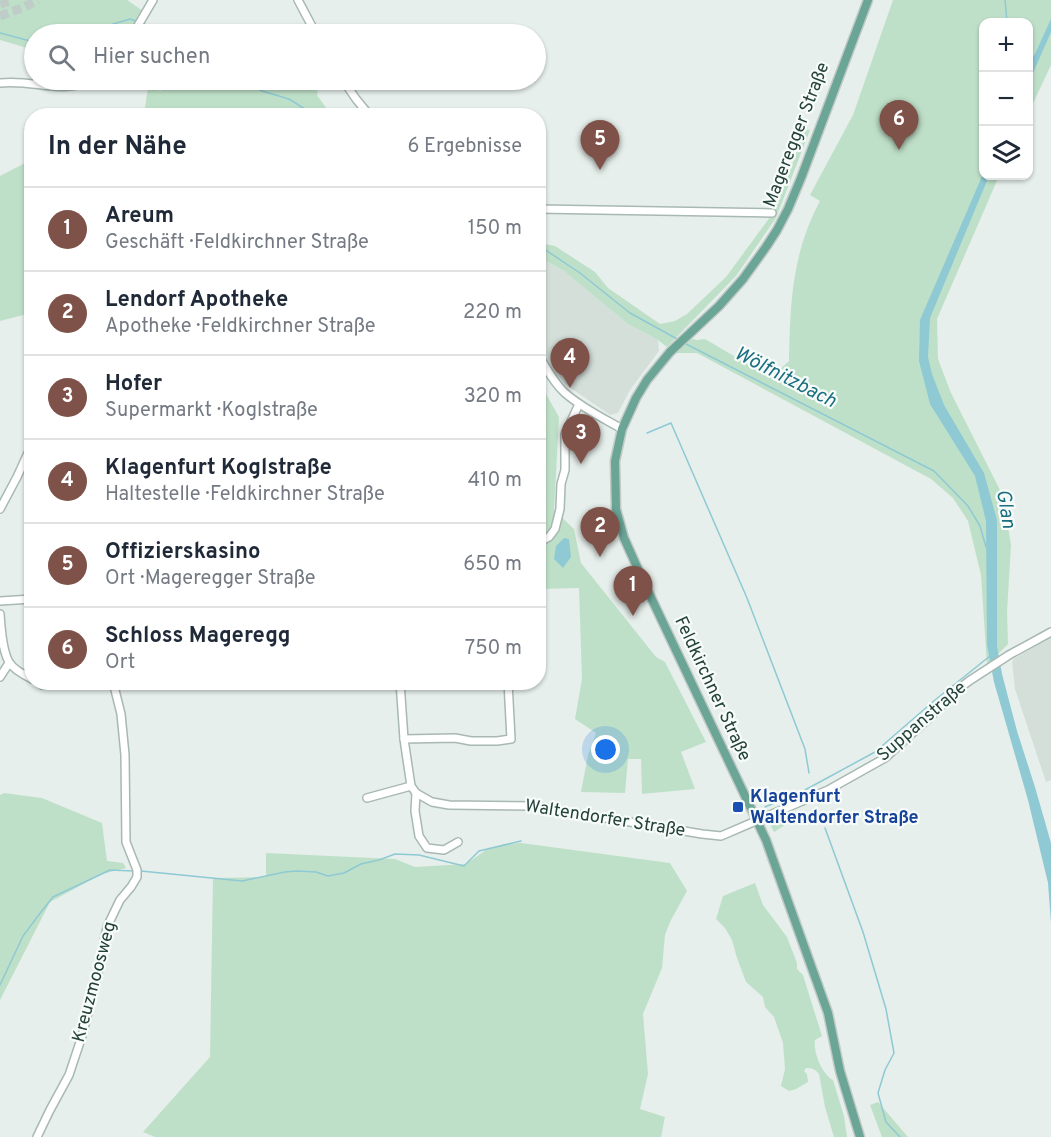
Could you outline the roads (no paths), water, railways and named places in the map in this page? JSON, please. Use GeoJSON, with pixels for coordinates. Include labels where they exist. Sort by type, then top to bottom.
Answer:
{"type":"FeatureCollection","features":[{"type":"Feature","properties":{"kind":"main road","name":"Mageregger Straße"},"geometry":{"type":"LineString","coordinates":[[670,352],[719,306],[742,279],[777,230],[795,194],[868,0]]}},
{"type":"Feature","properties":{"kind":"main road","name":"Feldkirchner Straße"},"geometry":{"type":"LineString","coordinates":[[670,352],[647,380],[622,429],[615,461],[616,509],[624,538],[647,590],[758,821],[828,1013],[840,1071],[860,1137]]}},
{"type":"Feature","properties":{"kind":"street"},"geometry":{"type":"LineString","coordinates":[[140,24],[153,0]]}},
{"type":"Feature","properties":{"kind":"street"},"geometry":{"type":"LineString","coordinates":[[298,0],[311,24]]}},
{"type":"Feature","properties":{"kind":"street"},"geometry":{"type":"LineString","coordinates":[[0,83],[24,82]]}},
{"type":"Feature","properties":{"kind":"street"},"geometry":{"type":"LineString","coordinates":[[350,90],[363,108]]}},
{"type":"Feature","properties":{"kind":"street","name":"Mageregger Straße"},"geometry":{"type":"LineString","coordinates":[[546,209],[771,213]]}},
{"type":"Feature","properties":{"kind":"street"},"geometry":{"type":"LineString","coordinates":[[546,367],[556,384],[565,393],[579,404],[622,429]]}},
{"type":"Feature","properties":{"kind":"street"},"geometry":{"type":"LineString","coordinates":[[546,539],[555,529],[560,509],[561,484],[565,470],[565,434],[579,404]]}},
{"type":"Feature","properties":{"kind":"street"},"geometry":{"type":"LineString","coordinates":[[0,509],[24,462]]}},
{"type":"Feature","properties":{"kind":"street"},"geometry":{"type":"LineString","coordinates":[[0,601],[24,600]]}},
{"type":"Feature","properties":{"kind":"street"},"geometry":{"type":"LineString","coordinates":[[0,614],[5,653],[9,663],[24,675]]}},
{"type":"Feature","properties":{"kind":"street","name":"Suppanstraße"},"geometry":{"type":"LineString","coordinates":[[758,821],[828,790],[885,758],[956,692],[986,669],[1051,632]]}},
{"type":"Feature","properties":{"kind":"street"},"geometry":{"type":"LineString","coordinates":[[0,677],[9,663]]}},
{"type":"Feature","properties":{"kind":"street","name":"Kreuzmoosweg"},"geometry":{"type":"LineString","coordinates":[[37,1137],[69,1075],[99,969],[107,927],[120,900],[137,877],[137,870],[126,842],[125,755],[121,714],[116,690]]}},
{"type":"Feature","properties":{"kind":"street"},"geometry":{"type":"LineString","coordinates":[[401,690],[404,739],[411,786],[416,793],[415,811],[418,836],[427,848],[444,850],[458,842]]}},
{"type":"Feature","properties":{"kind":"street"},"geometry":{"type":"LineString","coordinates":[[404,739],[455,738],[471,741],[511,739],[508,690]]}},
{"type":"Feature","properties":{"kind":"street"},"geometry":{"type":"LineString","coordinates":[[366,798],[411,786]]}},
{"type":"Feature","properties":{"kind":"street","name":"Waltendorfer Straße"},"geometry":{"type":"LineString","coordinates":[[416,793],[432,802],[449,805],[537,806],[568,813],[721,836],[758,821]]}},
{"type":"Feature","properties":{"kind":"water"},"geometry":{"type":"Polygon","coordinates":[[[1051,19],[1051,32],[1033,73],[1033,58],[1051,19]]]}},
{"type":"Feature","properties":{"kind":"water"},"geometry":{"type":"Polygon","coordinates":[[[980,180],[987,180],[930,318],[928,357],[944,405],[984,473],[997,520],[997,646],[1017,731],[1051,843],[1051,923],[1048,883],[1028,800],[994,682],[987,645],[986,521],[975,476],[930,404],[919,361],[920,320],[980,180]]]}},
{"type":"Feature","properties":{"kind":"water"},"geometry":{"type":"Polygon","coordinates":[[[564,538],[569,539],[571,557],[563,568],[554,559],[556,546],[564,538]]]}},
{"type":"Feature","properties":{"kind":"waterway"},"geometry":{"type":"LineString","coordinates":[[1005,0],[1007,18]]}},
{"type":"Feature","properties":{"kind":"waterway","name":"Wölfnitzbach"},"geometry":{"type":"LineString","coordinates":[[113,24],[130,19],[136,21]]}},
{"type":"Feature","properties":{"kind":"waterway","name":"Wölfnitzbach"},"geometry":{"type":"LineString","coordinates":[[0,33],[24,39]]}},
{"type":"Feature","properties":{"kind":"waterway","name":"Wölfnitzbach"},"geometry":{"type":"LineString","coordinates":[[260,90],[289,99],[303,108]]}},
{"type":"Feature","properties":{"kind":"waterway","name":"Wölfnitzbach"},"geometry":{"type":"LineString","coordinates":[[546,250],[580,273],[630,313],[679,340]]}},
{"type":"Feature","properties":{"kind":"waterway","name":"Wölfnitzbach"},"geometry":{"type":"LineString","coordinates":[[686,344],[934,471],[968,506],[980,526],[986,547]]}},
{"type":"Feature","properties":{"kind":"waterway"},"geometry":{"type":"LineString","coordinates":[[647,433],[671,423],[747,598],[805,749],[809,773]]}},
{"type":"Feature","properties":{"kind":"waterway"},"geometry":{"type":"LineString","coordinates":[[805,790],[875,752],[990,656]]}},
{"type":"Feature","properties":{"kind":"waterway"},"geometry":{"type":"LineString","coordinates":[[765,807],[798,793]]}},
{"type":"Feature","properties":{"kind":"waterway"},"geometry":{"type":"LineString","coordinates":[[825,828],[863,932],[886,1009],[894,1053],[885,1070],[878,1093],[886,1122],[900,1137]]}},
{"type":"Feature","properties":{"kind":"waterway"},"geometry":{"type":"LineString","coordinates":[[141,871],[242,881],[297,871],[316,872],[328,876],[344,873],[361,864],[395,854],[419,855],[464,866],[479,851],[521,841]]}},
{"type":"Feature","properties":{"kind":"waterway"},"geometry":{"type":"LineString","coordinates":[[0,985],[23,936],[53,897],[110,870],[134,871]]}},
{"type":"Feature","properties":{"kind":"tunnel"},"geometry":{"type":"LineString","coordinates":[[0,4],[12,0]]}},
{"type":"Feature","properties":{"kind":"tunnel"},"geometry":{"type":"LineString","coordinates":[[0,16],[38,0]]}},
{"type":"Feature","properties":{"kind":"place","name":"Schloss Mageregg"},"geometry":{"type":"Point","coordinates":[899,150]}},
{"type":"Feature","properties":{"kind":"place","name":"Offizierskasino"},"geometry":{"type":"Point","coordinates":[600,170]}},
{"type":"Feature","properties":{"kind":"place","name":"Klagenfurt Koglstraße"},"geometry":{"type":"Point","coordinates":[570,388]}},
{"type":"Feature","properties":{"kind":"place","name":"Hofer"},"geometry":{"type":"Point","coordinates":[581,464]}},
{"type":"Feature","properties":{"kind":"place","name":"Lendorf Apotheke"},"geometry":{"type":"Point","coordinates":[600,557]}},
{"type":"Feature","properties":{"kind":"place","name":"Areum"},"geometry":{"type":"Point","coordinates":[633,616]}},
{"type":"Feature","properties":{"kind":"place","name":"Klagenfurt Waltendorfer Straße"},"geometry":{"type":"Point","coordinates":[738,807]}},
{"type":"Feature","properties":{"kind":"water label","name":"Glan"},"geometry":{"type":"Point","coordinates":[1005,509]}}]}
